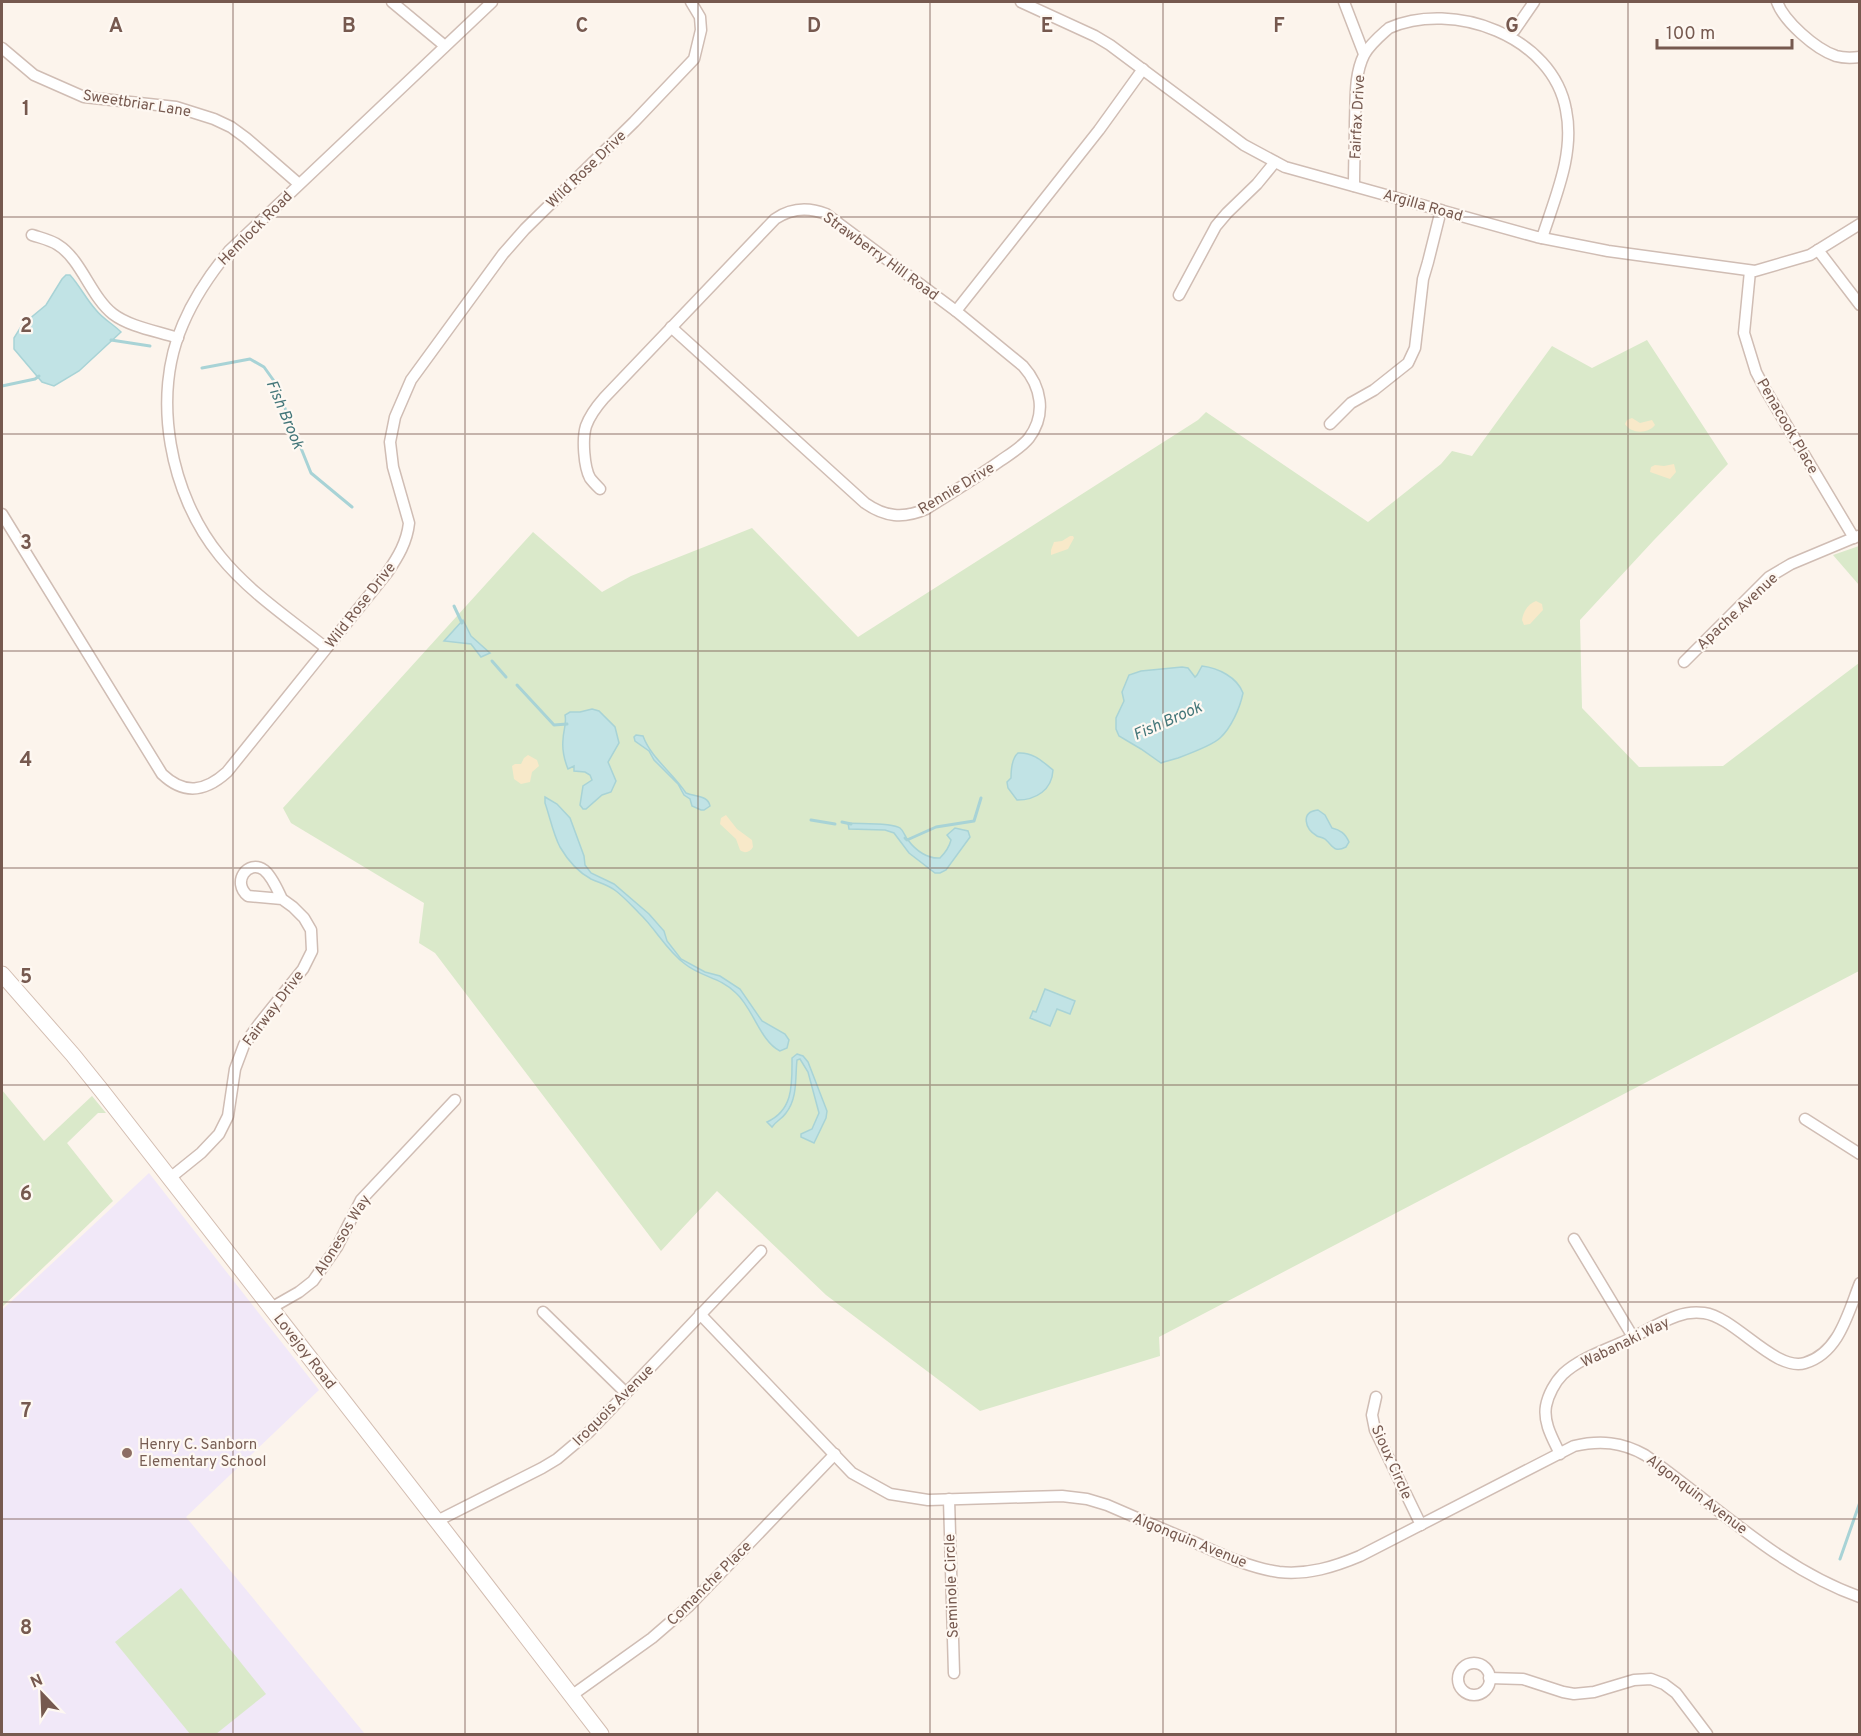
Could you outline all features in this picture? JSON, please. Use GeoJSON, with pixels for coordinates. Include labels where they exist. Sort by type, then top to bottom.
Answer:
{"type":"FeatureCollection","features":[{"type":"Feature","properties":{"kind":"main road","name":"Lovejoy Road"},"geometry":{"type":"LineString","coordinates":[[2,974],[74,1055],[601,1734]]}},
{"type":"Feature","properties":{"kind":"street"},"geometry":{"type":"LineString","coordinates":[[392,2],[445,46]]}},
{"type":"Feature","properties":{"kind":"street","name":"Hemlock Road"},"geometry":{"type":"LineString","coordinates":[[326,648],[241,579],[219,555],[201,529],[188,502],[175,464],[168,432],[170,368],[183,323],[213,271],[229,251],[492,2]]}},
{"type":"Feature","properties":{"kind":"street","name":"Wild Rose Drive"},"geometry":{"type":"LineString","coordinates":[[2,514],[162,774],[170,782],[192,789],[208,786],[218,780],[227,772],[387,573],[401,552],[409,531],[408,515],[393,467],[390,442],[395,417],[411,380],[503,255],[525,229],[634,122],[694,59],[700,30],[700,17],[691,2]]}},
{"type":"Feature","properties":{"kind":"street","name":"Argilla Road"},"geometry":{"type":"LineString","coordinates":[[1021,2],[1095,36],[1244,145],[1285,167],[1542,238],[1608,251],[1750,271],[1796,260],[1818,250],[1860,224]]}},
{"type":"Feature","properties":{"kind":"street"},"geometry":{"type":"LineString","coordinates":[[1344,2],[1364,54]]}},
{"type":"Feature","properties":{"kind":"street"},"geometry":{"type":"LineString","coordinates":[[1514,31],[1534,2]]}},
{"type":"Feature","properties":{"kind":"street"},"geometry":{"type":"LineString","coordinates":[[1777,2],[1787,19],[1821,49],[1844,58],[1860,57]]}},
{"type":"Feature","properties":{"kind":"street","name":"Fairfax Drive"},"geometry":{"type":"LineString","coordinates":[[1354,186],[1356,90],[1364,54],[1381,34],[1403,17],[1425,9],[1447,7]]}},
{"type":"Feature","properties":{"kind":"street"},"geometry":{"type":"LineString","coordinates":[[1490,17],[1514,31],[1534,50],[1554,76],[1563,97],[1568,120],[1569,144],[1542,238]]}},
{"type":"Feature","properties":{"kind":"street","name":"Sweetbriar Lane"},"geometry":{"type":"LineString","coordinates":[[2,48],[34,75],[84,97],[176,106],[214,119],[231,127],[246,138],[299,184]]}},
{"type":"Feature","properties":{"kind":"street"},"geometry":{"type":"LineString","coordinates":[[956,310],[1092,139],[1143,69]]}},
{"type":"Feature","properties":{"kind":"street"},"geometry":{"type":"LineString","coordinates":[[1179,295],[1216,226],[1275,162]]}},
{"type":"Feature","properties":{"kind":"street","name":"Strawberry Hill Road"},"geometry":{"type":"LineString","coordinates":[[600,489],[588,472],[584,442],[587,425],[594,411],[768,225],[784,213],[801,209],[826,214],[956,310]]}},
{"type":"Feature","properties":{"kind":"street"},"geometry":{"type":"LineString","coordinates":[[1330,424],[1351,403],[1374,390],[1408,363],[1415,348],[1422,279],[1441,210]]}},
{"type":"Feature","properties":{"kind":"street"},"geometry":{"type":"LineString","coordinates":[[32,235],[60,246],[68,253],[102,303],[112,313],[124,320],[178,338]]}},
{"type":"Feature","properties":{"kind":"street"},"geometry":{"type":"LineString","coordinates":[[1818,250],[1860,305]]}},
{"type":"Feature","properties":{"kind":"street","name":"Penacook Place"},"geometry":{"type":"LineString","coordinates":[[1750,271],[1744,333],[1756,372],[1857,536]]}},
{"type":"Feature","properties":{"kind":"street","name":"Rennie Drive"},"geometry":{"type":"LineString","coordinates":[[671,327],[864,503],[886,514],[896,516],[926,509],[993,466],[1028,440],[1037,422],[1040,399],[1031,374],[956,310]]}},
{"type":"Feature","properties":{"kind":"street","name":"Apache Avenue"},"geometry":{"type":"LineString","coordinates":[[1684,662],[1769,577],[1791,564],[1857,536]]}},
{"type":"Feature","properties":{"kind":"street","name":"Fairway Drive"},"geometry":{"type":"LineString","coordinates":[[170,1178],[201,1153],[219,1134],[228,1116],[236,1069],[244,1045],[310,957],[313,937],[308,924],[293,907],[282,899]]}},
{"type":"Feature","properties":{"kind":"street","name":"Alonesos Way"},"geometry":{"type":"LineString","coordinates":[[271,1308],[313,1281],[337,1247],[361,1200],[455,1100]]}},
{"type":"Feature","properties":{"kind":"street"},"geometry":{"type":"LineString","coordinates":[[1806,1119],[1860,1154]]}},
{"type":"Feature","properties":{"kind":"street"},"geometry":{"type":"LineString","coordinates":[[1574,1239],[1633,1337]]}},
{"type":"Feature","properties":{"kind":"street","name":"Iroquois Avenue"},"geometry":{"type":"LineString","coordinates":[[437,1521],[557,1459],[589,1432],[761,1251]]}},
{"type":"Feature","properties":{"kind":"street","name":"Wabanaki Way"},"geometry":{"type":"LineString","coordinates":[[1560,1454],[1547,1426],[1546,1405],[1556,1383],[1563,1374],[1579,1363],[1678,1316],[1705,1313],[1721,1320],[1784,1361],[1803,1364],[1826,1351],[1836,1341],[1860,1283]]}},
{"type":"Feature","properties":{"kind":"street"},"geometry":{"type":"LineString","coordinates":[[543,1312],[626,1393]]}},
{"type":"Feature","properties":{"kind":"street","name":"Algonquin Avenue"},"geometry":{"type":"LineString","coordinates":[[700,1314],[852,1473],[890,1494],[928,1500],[1062,1496],[1087,1499],[1107,1505],[1225,1556],[1254,1566],[1280,1572],[1312,1571],[1335,1566],[1360,1556],[1574,1446],[1605,1443],[1630,1447],[1659,1464],[1796,1568],[1828,1585],[1860,1598]]}},
{"type":"Feature","properties":{"kind":"street","name":"Sioux Circle"},"geometry":{"type":"LineString","coordinates":[[1376,1397],[1372,1415],[1376,1430],[1421,1525]]}},
{"type":"Feature","properties":{"kind":"street","name":"Comanche Place"},"geometry":{"type":"LineString","coordinates":[[572,1696],[652,1638],[689,1606],[835,1455]]}},
{"type":"Feature","properties":{"kind":"street","name":"Seminole Circle"},"geometry":{"type":"LineString","coordinates":[[949,1499],[954,1673]]}},
{"type":"Feature","properties":{"kind":"street"},"geometry":{"type":"LineString","coordinates":[[1490,1678],[1523,1679],[1574,1694],[1594,1692],[1634,1680],[1659,1681],[1677,1693],[1707,1734]]}},
{"type":"Feature","properties":{"kind":"shaded area","name":"Henry C. Sanborn Elementary School"},"geometry":{"type":"Polygon","coordinates":[[[149,1173],[319,1390],[186,1517],[365,1734],[2,1734],[2,1310],[149,1173]]]}},
{"type":"Feature","properties":{"kind":"green space"},"geometry":{"type":"Polygon","coordinates":[[[1647,340],[1728,464],[1580,620],[1582,708],[1639,767],[1723,766],[1859,663],[1859,971],[1159,1337],[1160,1356],[980,1411],[826,1295],[717,1191],[661,1251],[435,953],[419,943],[424,903],[291,823],[283,808],[533,532],[602,592],[631,576],[752,528],[858,637],[1198,420],[1206,412],[1368,522],[1441,464],[1452,451],[1472,456],[1552,346],[1592,368],[1647,340]]]}},
{"type":"Feature","properties":{"kind":"green space"},"geometry":{"type":"Polygon","coordinates":[[[1859,546],[1859,585],[1833,555],[1859,546]]]}},
{"type":"Feature","properties":{"kind":"green space"},"geometry":{"type":"Polygon","coordinates":[[[2,1090],[44,1141],[92,1096],[106,1113],[98,1113],[67,1143],[113,1201],[2,1307],[2,1090]]]}},
{"type":"Feature","properties":{"kind":"green space"},"geometry":{"type":"Polygon","coordinates":[[[181,1588],[266,1694],[216,1734],[190,1734],[115,1642],[181,1588]]]}},
{"type":"Feature","properties":{"kind":"sand"},"geometry":{"type":"Polygon","coordinates":[[[1632,418],[1640,423],[1652,420],[1655,425],[1644,431],[1631,430],[1625,424],[1632,418]]]}},
{"type":"Feature","properties":{"kind":"sand"},"geometry":{"type":"Polygon","coordinates":[[[1674,464],[1676,472],[1670,479],[1650,472],[1651,467],[1655,465],[1674,464]]]}},
{"type":"Feature","properties":{"kind":"sand"},"geometry":{"type":"Polygon","coordinates":[[[1070,536],[1074,538],[1068,549],[1051,555],[1054,542],[1062,541],[1070,536]]]}},
{"type":"Feature","properties":{"kind":"sand"},"geometry":{"type":"Polygon","coordinates":[[[1536,601],[1542,604],[1543,610],[1530,624],[1524,625],[1522,620],[1525,611],[1536,601]]]}},
{"type":"Feature","properties":{"kind":"sand"},"geometry":{"type":"Polygon","coordinates":[[[528,755],[537,760],[539,766],[532,772],[530,782],[521,784],[514,779],[512,766],[521,764],[528,755]]]}},
{"type":"Feature","properties":{"kind":"sand"},"geometry":{"type":"Polygon","coordinates":[[[726,815],[737,829],[752,840],[753,847],[749,851],[740,850],[736,839],[720,824],[721,818],[726,815]]]}},
{"type":"Feature","properties":{"kind":"water"},"geometry":{"type":"Polygon","coordinates":[[[66,275],[70,275],[99,313],[121,332],[79,371],[54,386],[42,382],[14,349],[14,338],[22,325],[46,305],[66,275]]]}},
{"type":"Feature","properties":{"kind":"water"},"geometry":{"type":"Polygon","coordinates":[[[463,620],[471,636],[490,653],[481,657],[471,644],[444,641],[463,620]]]}},
{"type":"Feature","properties":{"kind":"water"},"geometry":{"type":"Polygon","coordinates":[[[1202,666],[1226,674],[1236,682],[1243,693],[1240,705],[1228,729],[1220,738],[1193,752],[1161,763],[1119,736],[1116,729],[1116,718],[1124,701],[1122,692],[1129,675],[1141,671],[1182,667],[1188,668],[1195,677],[1202,666]]]}},
{"type":"Feature","properties":{"kind":"water"},"geometry":{"type":"Polygon","coordinates":[[[592,709],[599,711],[615,727],[619,743],[608,762],[616,781],[611,792],[602,795],[583,809],[580,805],[583,786],[592,780],[585,772],[574,771],[574,766],[568,769],[564,758],[563,737],[565,715],[570,712],[592,709]]]}},
{"type":"Feature","properties":{"kind":"water"},"geometry":{"type":"Polygon","coordinates":[[[636,735],[643,736],[651,751],[686,793],[704,798],[710,806],[701,810],[692,806],[690,799],[684,795],[678,784],[654,760],[649,751],[635,741],[636,735]]]}},
{"type":"Feature","properties":{"kind":"water"},"geometry":{"type":"Polygon","coordinates":[[[1018,753],[1033,756],[1053,770],[1050,783],[1046,788],[1036,796],[1024,800],[1017,800],[1008,788],[1007,782],[1011,778],[1013,761],[1018,753]]]}},
{"type":"Feature","properties":{"kind":"water"},"geometry":{"type":"Polygon","coordinates":[[[545,797],[557,804],[570,818],[585,865],[591,873],[614,884],[649,914],[664,931],[667,941],[681,959],[705,972],[720,976],[740,989],[762,1021],[785,1034],[789,1040],[787,1048],[780,1051],[767,1040],[736,993],[717,980],[685,964],[622,896],[610,887],[586,876],[573,865],[563,852],[553,831],[545,797]]]}},
{"type":"Feature","properties":{"kind":"water"},"geometry":{"type":"Polygon","coordinates":[[[1318,810],[1325,815],[1332,828],[1346,836],[1349,842],[1346,847],[1334,848],[1325,839],[1313,833],[1306,821],[1312,811],[1318,810]]]}},
{"type":"Feature","properties":{"kind":"water"},"geometry":{"type":"Polygon","coordinates":[[[848,823],[896,826],[918,851],[936,858],[940,858],[947,850],[951,840],[947,835],[955,828],[968,831],[970,837],[946,870],[935,873],[909,853],[894,833],[885,830],[849,829],[848,823]]]}},
{"type":"Feature","properties":{"kind":"water"},"geometry":{"type":"Polygon","coordinates":[[[1045,989],[1075,1001],[1070,1014],[1057,1009],[1050,1026],[1030,1018],[1033,1011],[1036,1012],[1045,989]]]}},
{"type":"Feature","properties":{"kind":"water"},"geometry":{"type":"Polygon","coordinates":[[[797,1054],[803,1056],[808,1062],[827,1111],[814,1143],[801,1137],[801,1134],[812,1129],[819,1113],[808,1072],[800,1059],[797,1060],[794,1094],[790,1107],[772,1127],[767,1122],[776,1117],[787,1103],[791,1086],[792,1058],[797,1054]]]}},
{"type":"Feature","properties":{"kind":"waterway","name":"Fish Brook"},"geometry":{"type":"LineString","coordinates":[[111,340],[150,346]]}},
{"type":"Feature","properties":{"kind":"waterway","name":"Fish Brook"},"geometry":{"type":"LineString","coordinates":[[202,368],[250,359],[264,367],[274,381],[311,473],[352,507]]}},
{"type":"Feature","properties":{"kind":"waterway","name":"Fish Brook"},"geometry":{"type":"LineString","coordinates":[[2,386],[35,379],[39,376]]}},
{"type":"Feature","properties":{"kind":"waterway","name":"Fish Brook"},"geometry":{"type":"LineString","coordinates":[[454,606],[462,623]]}},
{"type":"Feature","properties":{"kind":"waterway","name":"Fish Brook"},"geometry":{"type":"LineString","coordinates":[[492,661],[506,677]]}},
{"type":"Feature","properties":{"kind":"waterway","name":"Fish Brook"},"geometry":{"type":"LineString","coordinates":[[517,685],[554,725],[567,724]]}},
{"type":"Feature","properties":{"kind":"waterway","name":"Fish Brook"},"geometry":{"type":"LineString","coordinates":[[905,838],[907,840],[936,827],[974,821],[981,798]]}},
{"type":"Feature","properties":{"kind":"waterway","name":"Fish Brook"},"geometry":{"type":"LineString","coordinates":[[811,820],[835,824]]}},
{"type":"Feature","properties":{"kind":"waterway","name":"Fish Brook"},"geometry":{"type":"LineString","coordinates":[[842,822],[851,824]]}},
{"type":"Feature","properties":{"kind":"waterway"},"geometry":{"type":"LineString","coordinates":[[1840,1559],[1860,1502]]}},
{"type":"Feature","properties":{"kind":"place","name":"Henry C. Sanborn Elementary School"},"geometry":{"type":"Point","coordinates":[127,1453]}}]}
